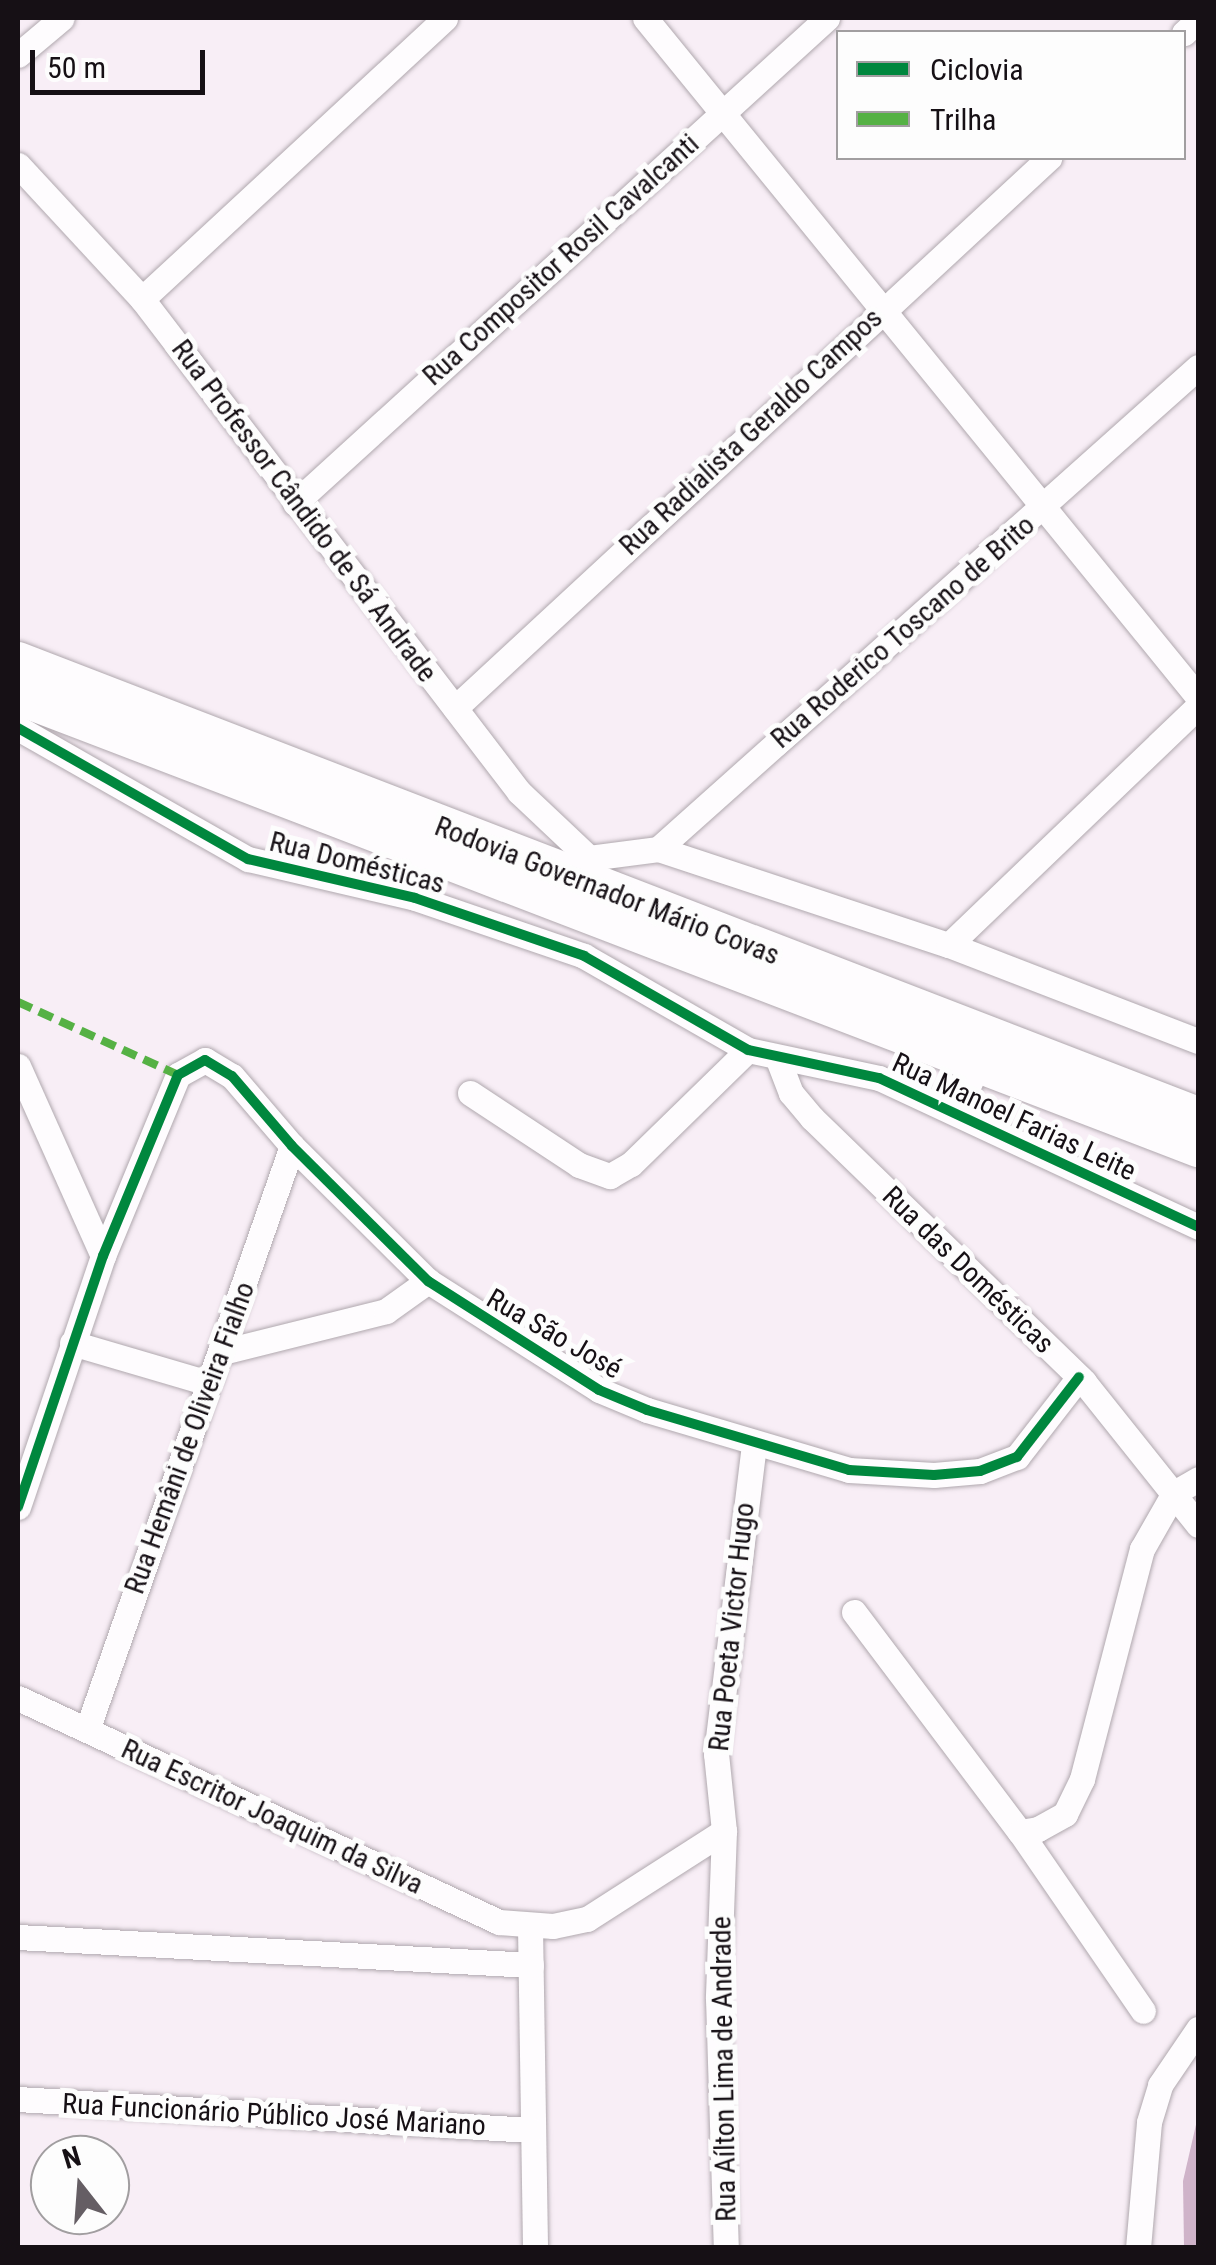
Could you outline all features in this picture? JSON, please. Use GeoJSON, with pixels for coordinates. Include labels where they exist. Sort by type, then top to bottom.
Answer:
{"type":"FeatureCollection","features":[{"type":"Feature","properties":{"kind":"highway","name":"Rodovia Governador Mário Covas"},"geometry":{"type":"LineString","coordinates":[[18,661],[584,869],[1198,1116]]}},
{"type":"Feature","properties":{"kind":"highway","name":"Rodovia Governador Mário Covas"},"geometry":{"type":"LineString","coordinates":[[18,696],[1198,1148]]}},
{"type":"Feature","properties":{"kind":"street"},"geometry":{"type":"LineString","coordinates":[[18,55],[62,18]]}},
{"type":"Feature","properties":{"kind":"street"},"geometry":{"type":"LineString","coordinates":[[142,299],[445,18]]}},
{"type":"Feature","properties":{"kind":"street"},"geometry":{"type":"LineString","coordinates":[[645,18],[726,110],[882,310],[1046,506],[1198,697]]}},
{"type":"Feature","properties":{"kind":"street","name":"Rua Compositor Rosil Cavalcanti"},"geometry":{"type":"LineString","coordinates":[[295,503],[828,18]]}},
{"type":"Feature","properties":{"kind":"street","name":"Rua Radialista Geraldo Campos"},"geometry":{"type":"LineString","coordinates":[[455,708],[1046,160]]}},
{"type":"Feature","properties":{"kind":"street","name":"Rua Professor Cândido de Sá Andrade"},"geometry":{"type":"LineString","coordinates":[[18,165],[142,299],[295,503],[584,869]]}},
{"type":"Feature","properties":{"kind":"street","name":"Rua Roderico Toscano de Brito"},"geometry":{"type":"LineString","coordinates":[[658,849],[1046,506],[1198,366]]}},
{"type":"Feature","properties":{"kind":"street"},"geometry":{"type":"LineString","coordinates":[[948,945],[1198,706]]}},
{"type":"Feature","properties":{"kind":"street","name":"Rua Domésticas"},"geometry":{"type":"LineString","coordinates":[[18,728],[248,859],[505,926],[617,970],[748,1050]]}},
{"type":"Feature","properties":{"kind":"street"},"geometry":{"type":"LineString","coordinates":[[584,869],[658,849],[948,945],[1198,1042]]}},
{"type":"Feature","properties":{"kind":"street"},"geometry":{"type":"LineString","coordinates":[[470,1094],[579,1165],[610,1176],[631,1164],[748,1050]]}},
{"type":"Feature","properties":{"kind":"street","name":"Rua Manoel Farias Leite"},"geometry":{"type":"LineString","coordinates":[[748,1050],[779,1062],[879,1078],[957,1110],[1198,1226]]}},
{"type":"Feature","properties":{"kind":"street","name":"Rua São José"},"geometry":{"type":"LineString","coordinates":[[103,1256],[178,1076],[204,1060],[222,1067],[292,1146],[428,1280],[600,1390],[850,1470],[980,1471],[1017,1457],[1079,1377]]}},
{"type":"Feature","properties":{"kind":"street","name":"Rua das Domésticas"},"geometry":{"type":"LineString","coordinates":[[779,1062],[791,1093],[812,1118],[1079,1377],[1198,1526]]}},
{"type":"Feature","properties":{"kind":"street"},"geometry":{"type":"LineString","coordinates":[[957,1110],[978,1065]]}},
{"type":"Feature","properties":{"kind":"street"},"geometry":{"type":"LineString","coordinates":[[18,1066],[103,1256],[18,1508]]}},
{"type":"Feature","properties":{"kind":"street","name":"Rua Hemâni de Oliveira Fialho"},"geometry":{"type":"LineString","coordinates":[[87,1730],[292,1146]]}},
{"type":"Feature","properties":{"kind":"street"},"geometry":{"type":"LineString","coordinates":[[222,1352],[386,1311],[428,1280]]}},
{"type":"Feature","properties":{"kind":"street"},"geometry":{"type":"LineString","coordinates":[[72,1343],[208,1384]]}},
{"type":"Feature","properties":{"kind":"street","name":"Rua Poeta Victor Hugo"},"geometry":{"type":"LineString","coordinates":[[724,1831],[716,1754],[754,1442]]}},
{"type":"Feature","properties":{"kind":"street"},"geometry":{"type":"LineString","coordinates":[[18,1452],[30,1475]]}},
{"type":"Feature","properties":{"kind":"street"},"geometry":{"type":"LineString","coordinates":[[1020,1832],[1065,1814],[1082,1779],[1142,1549],[1174,1493],[1198,1479]]}},
{"type":"Feature","properties":{"kind":"street"},"geometry":{"type":"LineString","coordinates":[[854,1612],[1020,1832],[1144,2011]]}},
{"type":"Feature","properties":{"kind":"street","name":"Rua Escritor Joaquim da Silva"},"geometry":{"type":"LineString","coordinates":[[18,1698],[463,1906],[530,1927]]}},
{"type":"Feature","properties":{"kind":"street"},"geometry":{"type":"LineString","coordinates":[[535,2248],[530,1927],[587,1919],[679,1866],[724,1831]]}},
{"type":"Feature","properties":{"kind":"street","name":"Rua Aílton Lima de Andrade"},"geometry":{"type":"LineString","coordinates":[[724,1831],[718,1998],[726,2248]]}},
{"type":"Feature","properties":{"kind":"street"},"geometry":{"type":"LineString","coordinates":[[18,1937],[531,1965]]}},
{"type":"Feature","properties":{"kind":"street"},"geometry":{"type":"LineString","coordinates":[[1138,2248],[1150,2122],[1160,2085],[1198,2029]]}},
{"type":"Feature","properties":{"kind":"street","name":"Rua Funcionário Público José Mariano"},"geometry":{"type":"LineString","coordinates":[[18,2099],[532,2130]]}},
{"type":"Feature","properties":{"kind":"shaded area"},"geometry":{"type":"Polygon","coordinates":[[[1198,2116],[1198,2247],[1184,2247],[1183,2181],[1198,2116]]]}},
{"type":"Feature","properties":{"kind":"marked path"},"geometry":{"type":"LineString","coordinates":[[18,1002],[178,1075]]}},
{"type":"Feature","properties":{"kind":"cycle path"},"geometry":{"type":"LineString","coordinates":[[18,728],[248,859],[415,898],[584,956],[748,1050],[879,1078],[1198,1227]]}},
{"type":"Feature","properties":{"kind":"cycle path"},"geometry":{"type":"LineString","coordinates":[[18,1507],[103,1256],[178,1075],[205,1060],[232,1076],[292,1146],[428,1281],[599,1390],[647,1410],[849,1470],[934,1475],[980,1471],[1017,1457],[1079,1377]]}}]}
